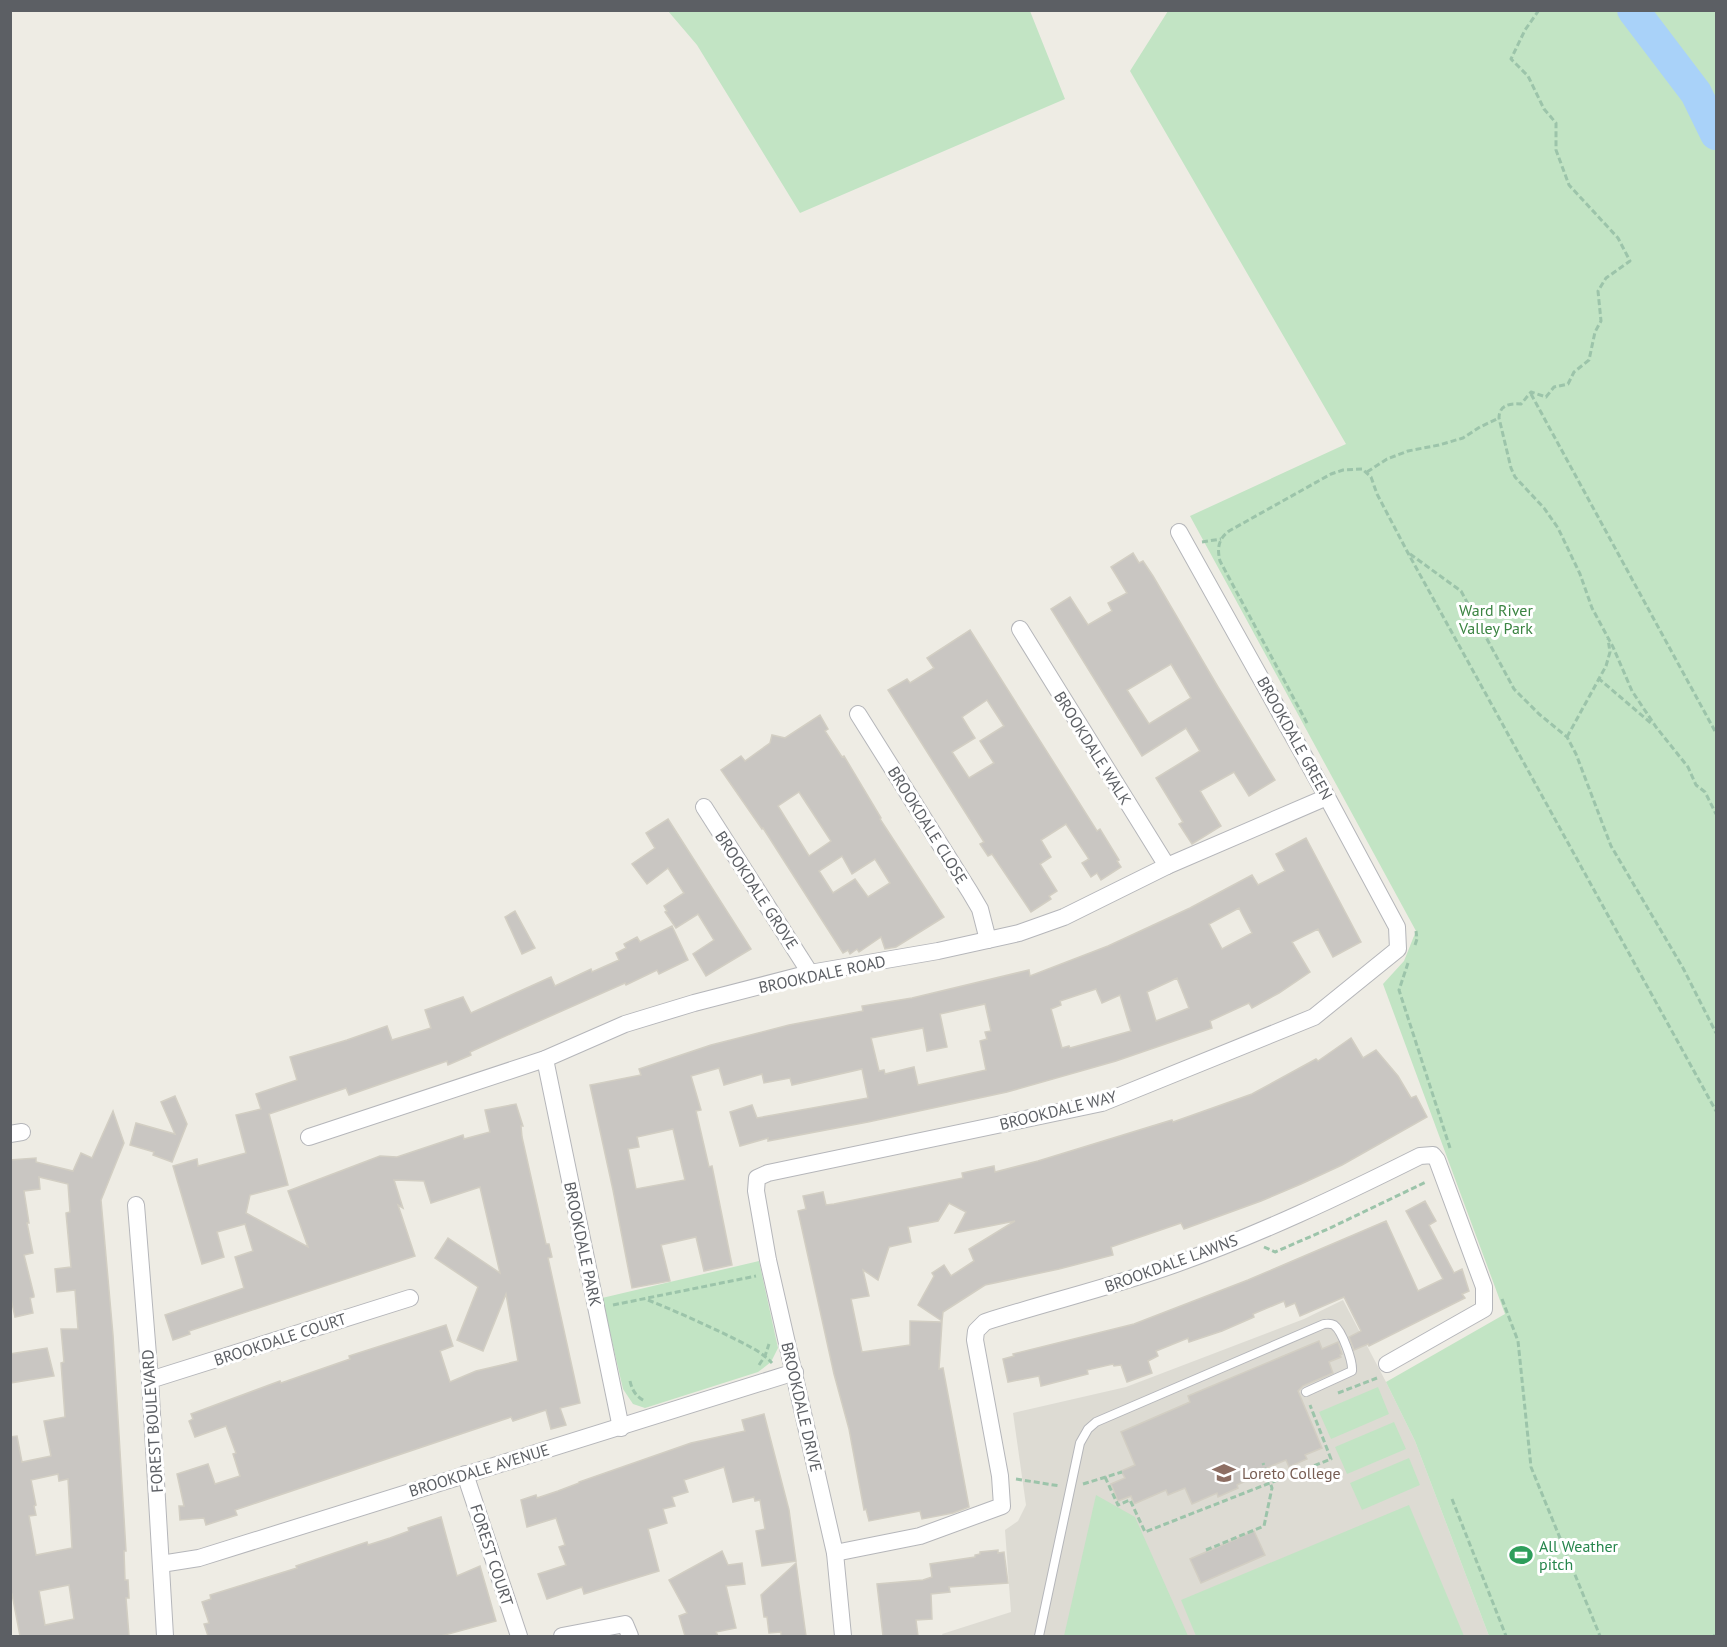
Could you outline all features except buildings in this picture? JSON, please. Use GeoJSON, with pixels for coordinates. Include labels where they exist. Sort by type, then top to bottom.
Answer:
{"type":"FeatureCollection","features":[{"type":"Feature","properties":{"kind":"street","name":"BROOKDALE GREEN"},"geometry":{"type":"LineString","coordinates":[[1179,532],[1327,796],[1406,948]]}},
{"type":"Feature","properties":{"kind":"street","name":"BROOKDALE WALK"},"geometry":{"type":"LineString","coordinates":[[1020,629],[1167,866]]}},
{"type":"Feature","properties":{"kind":"street","name":"BROOKDALE CLOSE"},"geometry":{"type":"LineString","coordinates":[[858,714],[980,909],[988,940]]}},
{"type":"Feature","properties":{"kind":"street","name":"BROOKDALE ROAD"},"geometry":{"type":"LineString","coordinates":[[309,1137],[545,1059],[625,1024],[694,1003],[810,973],[938,951],[1019,933],[1064,917],[1167,866],[1327,796]]}},
{"type":"Feature","properties":{"kind":"street","name":"BROOKDALE GROVE"},"geometry":{"type":"LineString","coordinates":[[704,807],[810,973]]}},
{"type":"Feature","properties":{"kind":"street","name":"BROOKDALE WAY"},"geometry":{"type":"LineString","coordinates":[[757,1178],[768,1173],[1102,1103],[1314,1017],[1406,948]]}},
{"type":"Feature","properties":{"kind":"street","name":"BROOKDALE PARK"},"geometry":{"type":"LineString","coordinates":[[545,1059],[621,1428]]}},
{"type":"Feature","properties":{"kind":"street","name":"BROOKDALE LAWNS"},"geometry":{"type":"LineString","coordinates":[[835,1553],[920,1536],[1002,1506],[1000,1476],[975,1340],[976,1331],[985,1322],[1175,1264],[1321,1204],[1420,1156],[1433,1155],[1437,1160],[1484,1287],[1484,1309],[1384,1370]]}},
{"type":"Feature","properties":{"kind":"street","name":"BROOKDALE DRIVE"},"geometry":{"type":"LineString","coordinates":[[757,1178],[756,1191],[789,1374],[835,1553],[843,1636]]}},
{"type":"Feature","properties":{"kind":"street","name":"FOREST BOULEVARD"},"geometry":{"type":"LineString","coordinates":[[136,1205],[150,1380],[165,1636]]}},
{"type":"Feature","properties":{"kind":"street","name":"BROOKDALE COURT"},"geometry":{"type":"LineString","coordinates":[[150,1380],[410,1298]]}},
{"type":"Feature","properties":{"kind":"street","name":"BROOKDALE AVENUE"},"geometry":{"type":"LineString","coordinates":[[161,1564],[199,1558],[789,1374]]}},
{"type":"Feature","properties":{"kind":"street","name":"FOREST COURT"},"geometry":{"type":"LineString","coordinates":[[465,1474],[519,1636]]}},
{"type":"Feature","properties":{"kind":"street"},"geometry":{"type":"LineString","coordinates":[[562,1636],[625,1624],[630,1636]]}},
{"type":"Feature","properties":{"kind":"lane"},"geometry":{"type":"LineString","coordinates":[[1039,1636],[1080,1443],[1088,1429],[1096,1422],[1324,1324],[1334,1325],[1352,1361],[1352,1371],[1306,1392]]}},
{"type":"Feature","properties":{"kind":"path"},"geometry":{"type":"LineString","coordinates":[[1530,392],[1546,397],[1554,387],[1568,384],[1574,372],[1589,360],[1595,332],[1600,321],[1598,291],[1606,278],[1630,261],[1618,238],[1569,185],[1556,150],[1556,123],[1544,109],[1528,76],[1511,59],[1525,30],[1539,10]]}},
{"type":"Feature","properties":{"kind":"path"},"geometry":{"type":"LineString","coordinates":[[1530,392],[1521,404],[1511,403],[1503,407],[1499,413],[1511,468],[1515,477],[1544,508],[1558,528],[1580,574],[1592,608],[1632,691],[1656,727],[1688,767],[1696,785],[1705,792],[1716,814]]}},
{"type":"Feature","properties":{"kind":"path"},"geometry":{"type":"LineString","coordinates":[[1530,392],[1716,733]]}},
{"type":"Feature","properties":{"kind":"path"},"geometry":{"type":"LineString","coordinates":[[1367,472],[1387,459],[1408,451],[1463,438],[1499,418]]}},
{"type":"Feature","properties":{"kind":"path"},"geometry":{"type":"LineString","coordinates":[[1309,726],[1220,561],[1219,547],[1221,538],[1229,531],[1331,474],[1357,468],[1367,472],[1408,553],[1716,1112]]}},
{"type":"Feature","properties":{"kind":"path"},"geometry":{"type":"LineString","coordinates":[[1408,553],[1461,591],[1514,689],[1567,737],[1576,754],[1611,846],[1683,968],[1716,1033]]}},
{"type":"Feature","properties":{"kind":"path"},"geometry":{"type":"LineString","coordinates":[[1567,737],[1606,666],[1610,652],[1607,636]]}},
{"type":"Feature","properties":{"kind":"path"},"geometry":{"type":"LineString","coordinates":[[1598,678],[1656,727]]}},
{"type":"Feature","properties":{"kind":"path"},"geometry":{"type":"LineString","coordinates":[[1406,948],[1417,939],[1415,930]]}},
{"type":"Feature","properties":{"kind":"path"},"geometry":{"type":"LineString","coordinates":[[1261,1245],[1275,1252],[1344,1222],[1420,1183],[1428,1182],[1432,1187]]}},
{"type":"Feature","properties":{"kind":"path"},"geometry":{"type":"LineString","coordinates":[[594,1299],[614,1305],[756,1275],[758,1285]]}},
{"type":"Feature","properties":{"kind":"path"},"geometry":{"type":"LineString","coordinates":[[646,1299],[696,1319],[765,1356],[789,1374]]}},
{"type":"Feature","properties":{"kind":"path"},"geometry":{"type":"LineString","coordinates":[[758,1365],[769,1348],[769,1342]]}},
{"type":"Feature","properties":{"kind":"path"},"geometry":{"type":"LineString","coordinates":[[1329,1397],[1384,1370]]}},
{"type":"Feature","properties":{"kind":"path"},"geometry":{"type":"LineString","coordinates":[[629,1376],[632,1387],[639,1398],[649,1402]]}},
{"type":"Feature","properties":{"kind":"path"},"geometry":{"type":"LineString","coordinates":[[1105,1477],[1118,1505],[1130,1500],[1145,1532],[1330,1459],[1309,1405],[1319,1401]]}},
{"type":"Feature","properties":{"kind":"path"},"geometry":{"type":"LineString","coordinates":[[1206,1550],[1264,1526],[1272,1488],[1263,1463]]}},
{"type":"Feature","properties":{"kind":"path"},"geometry":{"type":"LineString","coordinates":[[1452,1499],[1506,1636]]}},
{"type":"Feature","properties":{"kind":"shaded area","name":"Loreto College"},"geometry":{"type":"Polygon","coordinates":[[[1343,1300],[1415,1441],[1489,1636],[943,1636],[942,1634],[1011,1612],[1005,1530],[1018,1521],[1026,1505],[1013,1413],[1126,1387],[1304,1319],[1343,1300]]]}},
{"type":"Feature","properties":{"kind":"green space"},"geometry":{"type":"Polygon","coordinates":[[[668,11],[1030,11],[1065,99],[800,213],[697,45],[668,11]]]}},
{"type":"Feature","properties":{"kind":"green space","name":"Ward River Valley Park"},"geometry":{"type":"Polygon","coordinates":[[[1168,11],[1716,11],[1716,1636],[1489,1636],[1415,1441],[1386,1382],[1505,1314],[1383,984],[1404,961],[1416,931],[1190,516],[1346,444],[1130,71],[1168,11]]]}},
{"type":"Feature","properties":{"kind":"green space"},"geometry":{"type":"Polygon","coordinates":[[[759,1261],[778,1348],[771,1362],[758,1372],[645,1408],[633,1404],[623,1389],[602,1298],[759,1261]]]}},
{"type":"Feature","properties":{"kind":"green space"},"geometry":{"type":"Polygon","coordinates":[[[1378,1387],[1389,1414],[1331,1439],[1319,1412],[1378,1387]]]}},
{"type":"Feature","properties":{"kind":"green space"},"geometry":{"type":"Polygon","coordinates":[[[1394,1422],[1406,1449],[1347,1474],[1335,1447],[1394,1422]]]}},
{"type":"Feature","properties":{"kind":"green space"},"geometry":{"type":"Polygon","coordinates":[[[1409,1458],[1420,1485],[1362,1510],[1350,1483],[1409,1458]]]}},
{"type":"Feature","properties":{"kind":"green space"},"geometry":{"type":"Polygon","coordinates":[[[1096,1495],[1135,1517],[1188,1636],[1064,1636],[1096,1495]]]}},
{"type":"Feature","properties":{"kind":"green space"},"geometry":{"type":"Polygon","coordinates":[[[1409,1505],[1464,1636],[1196,1636],[1181,1600],[1409,1505]]]}},
{"type":"Feature","properties":{"kind":"waterway"},"geometry":{"type":"LineString","coordinates":[[1633,10],[1696,93],[1716,134]]}},
{"type":"Feature","properties":{"kind":"place","name":"Loreto College"},"geometry":{"type":"Point","coordinates":[1224,1473]}},
{"type":"Feature","properties":{"kind":"place","name":"All Weather pitch"},"geometry":{"type":"Point","coordinates":[1521,1555]}}]}
